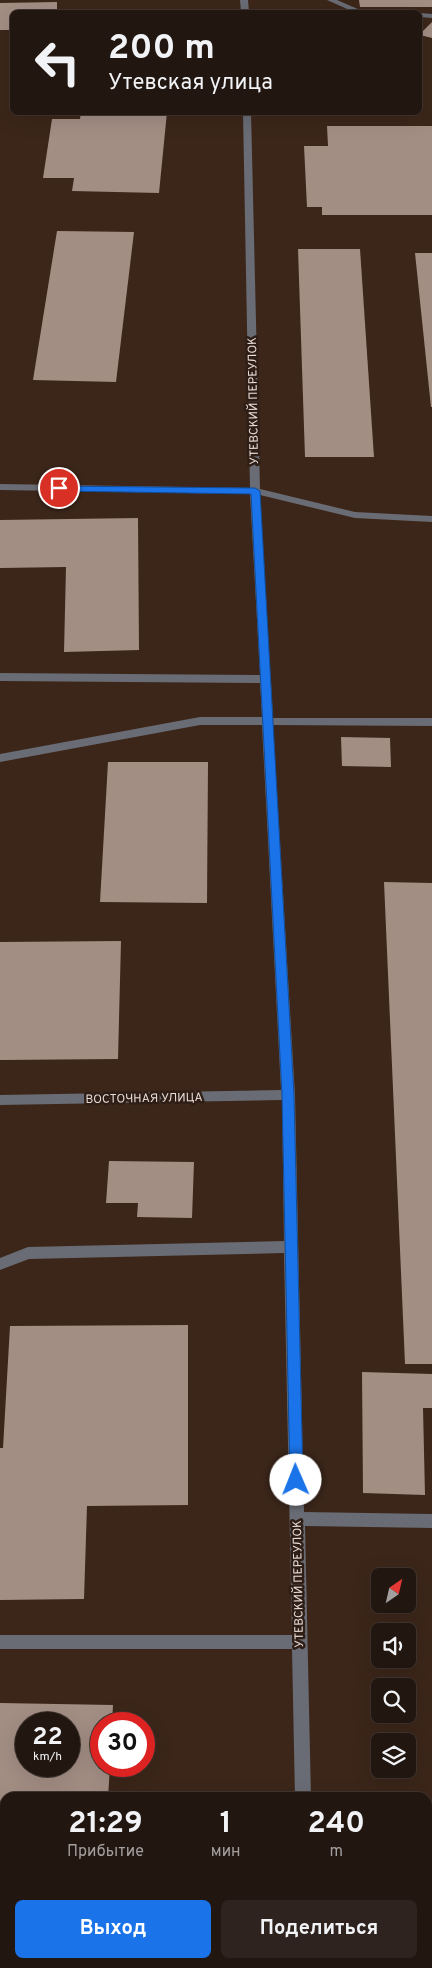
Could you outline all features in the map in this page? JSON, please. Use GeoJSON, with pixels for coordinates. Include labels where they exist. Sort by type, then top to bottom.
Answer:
{"type":"FeatureCollection","features":[{"type":"Feature","properties":{"kind":"street"},"geometry":{"type":"LineString","coordinates":[[331,0],[354,10]]}},
{"type":"Feature","properties":{"kind":"street","name":"УТЕВСКИЙ ПЕРЕУЛОК"},"geometry":{"type":"LineString","coordinates":[[247,115],[255,491],[288,1095],[303,1792]]}},
{"type":"Feature","properties":{"kind":"street"},"geometry":{"type":"LineString","coordinates":[[0,487],[255,491],[355,515],[432,519]]}},
{"type":"Feature","properties":{"kind":"street"},"geometry":{"type":"LineString","coordinates":[[0,678],[266,678]]}},
{"type":"Feature","properties":{"kind":"street"},"geometry":{"type":"LineString","coordinates":[[0,758],[200,721],[432,722]]}},
{"type":"Feature","properties":{"kind":"street","name":"ВОСТОЧНАЯ УЛИЦА"},"geometry":{"type":"LineString","coordinates":[[0,1100],[288,1095]]}},
{"type":"Feature","properties":{"kind":"street"},"geometry":{"type":"LineString","coordinates":[[0,1264],[28,1253],[291,1247]]}},
{"type":"Feature","properties":{"kind":"street"},"geometry":{"type":"LineString","coordinates":[[297,1519],[432,1521]]}},
{"type":"Feature","properties":{"kind":"street"},"geometry":{"type":"LineString","coordinates":[[0,1642],[300,1642]]}},
{"type":"Feature","properties":{"kind":"shaded area"},"geometry":{"type":"Polygon","coordinates":[[[0,0],[432,0],[432,1792],[0,1792],[0,0]]]}},
{"type":"Feature","properties":{"kind":"building"},"geometry":{"type":"Polygon","coordinates":[[[359,0],[432,0],[432,7],[360,7],[359,0]]]}},
{"type":"Feature","properties":{"kind":"building"},"geometry":{"type":"Polygon","coordinates":[[[57,2],[57,10],[10,10],[10,30],[0,30],[0,3],[57,2]]]}},
{"type":"Feature","properties":{"kind":"building"},"geometry":{"type":"Polygon","coordinates":[[[432,22],[432,38],[422,36],[422,32],[432,22]]]}},
{"type":"Feature","properties":{"kind":"building"},"geometry":{"type":"Polygon","coordinates":[[[81,115],[167,115],[159,193],[72,191],[74,178],[43,178],[52,119],[80,119],[81,115]]]}},
{"type":"Feature","properties":{"kind":"building"},"geometry":{"type":"Polygon","coordinates":[[[327,126],[432,126],[432,215],[322,215],[322,207],[307,207],[304,146],[328,146],[327,126]]]}},
{"type":"Feature","properties":{"kind":"building"},"geometry":{"type":"Polygon","coordinates":[[[57,231],[134,232],[116,382],[33,380],[57,231]]]}},
{"type":"Feature","properties":{"kind":"building"},"geometry":{"type":"Polygon","coordinates":[[[298,249],[360,249],[374,457],[305,457],[298,249]]]}},
{"type":"Feature","properties":{"kind":"building"},"geometry":{"type":"Polygon","coordinates":[[[415,253],[432,253],[432,407],[431,407],[415,253]]]}},
{"type":"Feature","properties":{"kind":"building"},"geometry":{"type":"Polygon","coordinates":[[[138,518],[139,650],[64,652],[66,567],[0,568],[0,520],[138,518]]]}},
{"type":"Feature","properties":{"kind":"building"},"geometry":{"type":"Polygon","coordinates":[[[341,737],[390,738],[391,767],[342,766],[341,737]]]}},
{"type":"Feature","properties":{"kind":"building"},"geometry":{"type":"Polygon","coordinates":[[[108,762],[208,762],[207,903],[100,902],[108,762]]]}},
{"type":"Feature","properties":{"kind":"building"},"geometry":{"type":"Polygon","coordinates":[[[384,882],[432,883],[432,1364],[405,1364],[384,882]]]}},
{"type":"Feature","properties":{"kind":"building"},"geometry":{"type":"Polygon","coordinates":[[[121,941],[118,1059],[0,1060],[0,942],[121,941]]]}},
{"type":"Feature","properties":{"kind":"building"},"geometry":{"type":"Polygon","coordinates":[[[109,1161],[194,1162],[192,1218],[137,1217],[138,1203],[106,1203],[109,1161]]]}},
{"type":"Feature","properties":{"kind":"building"},"geometry":{"type":"Polygon","coordinates":[[[188,1325],[188,1505],[87,1506],[84,1599],[0,1600],[0,1448],[3,1448],[10,1326],[188,1325]]]}},
{"type":"Feature","properties":{"kind":"building"},"geometry":{"type":"Polygon","coordinates":[[[362,1372],[432,1374],[432,1408],[423,1408],[425,1495],[363,1493],[362,1372]]]}},
{"type":"Feature","properties":{"kind":"building"},"geometry":{"type":"Polygon","coordinates":[[[0,1703],[113,1705],[113,1712],[90,1712],[90,1777],[109,1777],[108,1792],[0,1792],[0,1703]]]}},
{"type":"Feature","properties":{"kind":"route"},"geometry":{"type":"LineString","coordinates":[[59,488],[255,491],[288,1095],[296,1480]]}}]}
